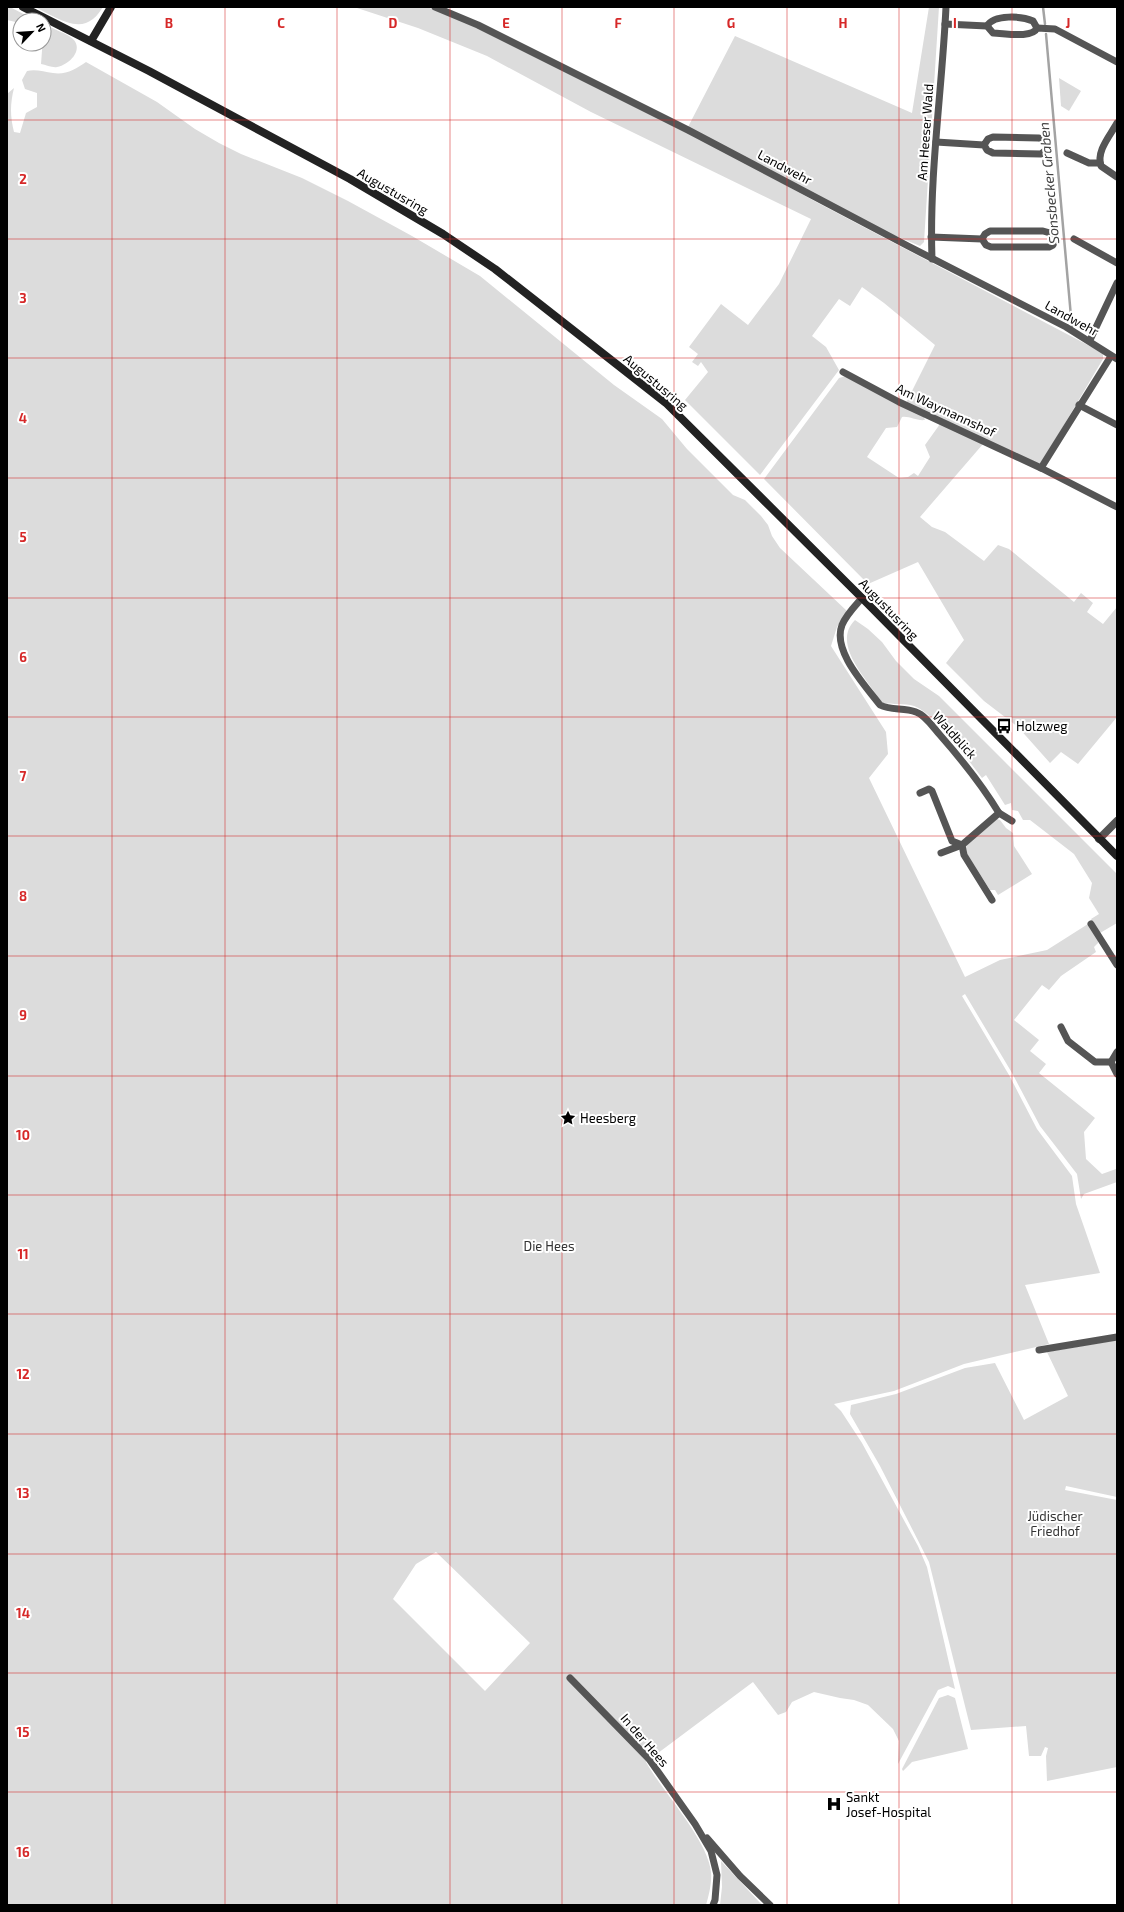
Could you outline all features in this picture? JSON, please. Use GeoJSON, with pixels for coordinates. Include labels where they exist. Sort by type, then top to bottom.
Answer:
{"type":"FeatureCollection","features":[{"type":"Feature","properties":{"kind":"main road","name":"Augustusring"},"geometry":{"type":"LineString","coordinates":[[23,7],[91,41],[350,179],[443,234],[494,269],[666,403],[862,598],[1117,856]]}},
{"type":"Feature","properties":{"kind":"main road"},"geometry":{"type":"LineString","coordinates":[[91,41],[111,7]]}},
{"type":"Feature","properties":{"kind":"street","name":"Landwehr"},"geometry":{"type":"LineString","coordinates":[[435,7],[478,25],[688,130],[932,259],[990,287],[1090,340],[1114,357]]}},
{"type":"Feature","properties":{"kind":"street","name":"Am Heeser Wald"},"geometry":{"type":"LineString","coordinates":[[932,259],[936,142],[946,7]]}},
{"type":"Feature","properties":{"kind":"street"},"geometry":{"type":"LineString","coordinates":[[987,26],[990,21],[995,18],[1025,18],[1033,21],[1037,28]]}},
{"type":"Feature","properties":{"kind":"street"},"geometry":{"type":"LineString","coordinates":[[945,24],[987,26],[993,32],[1028,35],[1035,32],[1037,28]]}},
{"type":"Feature","properties":{"kind":"street"},"geometry":{"type":"LineString","coordinates":[[1037,28],[1056,29],[1117,62]]}},
{"type":"Feature","properties":{"kind":"street"},"geometry":{"type":"LineString","coordinates":[[1117,123],[1102,151],[1100,163],[1104,169],[1117,177]]}},
{"type":"Feature","properties":{"kind":"street"},"geometry":{"type":"LineString","coordinates":[[993,137],[1039,138],[1044,140],[1048,146],[1041,154],[993,153],[987,150],[984,145],[988,139],[993,137]]}},
{"type":"Feature","properties":{"kind":"street"},"geometry":{"type":"LineString","coordinates":[[936,142],[984,145]]}},
{"type":"Feature","properties":{"kind":"street"},"geometry":{"type":"LineString","coordinates":[[1067,153],[1088,164],[1100,163]]}},
{"type":"Feature","properties":{"kind":"street"},"geometry":{"type":"LineString","coordinates":[[990,231],[1043,231],[1050,232],[1055,240],[1053,245],[1049,247],[991,247],[986,245],[982,239],[985,234],[990,231]]}},
{"type":"Feature","properties":{"kind":"street"},"geometry":{"type":"LineString","coordinates":[[932,237],[982,239]]}},
{"type":"Feature","properties":{"kind":"street"},"geometry":{"type":"LineString","coordinates":[[1074,239],[1117,264]]}},
{"type":"Feature","properties":{"kind":"street"},"geometry":{"type":"LineString","coordinates":[[1090,340],[1117,283]]}},
{"type":"Feature","properties":{"kind":"street"},"geometry":{"type":"LineString","coordinates":[[1041,468],[1079,405],[1114,357]]}},
{"type":"Feature","properties":{"kind":"street","name":"Am Waymannshof"},"geometry":{"type":"LineString","coordinates":[[843,372],[899,402],[1041,468],[1117,507]]}},
{"type":"Feature","properties":{"kind":"street"},"geometry":{"type":"LineString","coordinates":[[1079,405],[1117,426]]}},
{"type":"Feature","properties":{"kind":"street","name":"Waldblick"},"geometry":{"type":"LineString","coordinates":[[862,598],[842,625],[839,636],[842,652],[880,705],[886,708],[917,712],[929,722],[967,765],[999,813],[1012,821]]}},
{"type":"Feature","properties":{"kind":"street"},"geometry":{"type":"LineString","coordinates":[[920,793],[929,789],[932,791],[952,841],[962,845]]}},
{"type":"Feature","properties":{"kind":"street"},"geometry":{"type":"LineString","coordinates":[[941,853],[962,845],[999,813]]}},
{"type":"Feature","properties":{"kind":"street"},"geometry":{"type":"LineString","coordinates":[[1099,839],[1117,821]]}},
{"type":"Feature","properties":{"kind":"street"},"geometry":{"type":"LineString","coordinates":[[962,845],[964,855],[992,900]]}},
{"type":"Feature","properties":{"kind":"street"},"geometry":{"type":"LineString","coordinates":[[1091,924],[1117,965]]}},
{"type":"Feature","properties":{"kind":"street"},"geometry":{"type":"LineString","coordinates":[[1061,1027],[1068,1041],[1095,1062],[1111,1062]]}},
{"type":"Feature","properties":{"kind":"street"},"geometry":{"type":"LineString","coordinates":[[1111,1062],[1117,1052]]}},
{"type":"Feature","properties":{"kind":"street"},"geometry":{"type":"LineString","coordinates":[[1111,1062],[1117,1074]]}},
{"type":"Feature","properties":{"kind":"street"},"geometry":{"type":"LineString","coordinates":[[1039,1350],[1117,1337]]}},
{"type":"Feature","properties":{"kind":"street","name":"In der Hees"},"geometry":{"type":"LineString","coordinates":[[570,1678],[649,1759],[695,1824],[711,1852],[717,1875],[714,1902]]}},
{"type":"Feature","properties":{"kind":"street","name":"In der Hees"},"geometry":{"type":"LineString","coordinates":[[695,1824],[740,1876],[770,1905]]}},
{"type":"Feature","properties":{"kind":"green space"},"geometry":{"type":"Polygon","coordinates":[[[7,7],[20,12],[12,12],[12,21],[7,20],[7,7]]]}},
{"type":"Feature","properties":{"kind":"green space"},"geometry":{"type":"Polygon","coordinates":[[[35,7],[103,7],[93,19],[86,23],[79,24],[56,18],[52,16],[52,12],[45,12],[35,7]]]}},
{"type":"Feature","properties":{"kind":"green space"},"geometry":{"type":"Polygon","coordinates":[[[354,7],[427,7],[479,28],[689,132],[818,203],[1103,353],[1103,359],[1042,462],[1038,464],[906,403],[935,345],[862,287],[850,306],[839,299],[812,336],[826,347],[839,370],[760,475],[685,400],[708,372],[701,362],[698,366],[692,362],[698,354],[689,347],[721,304],[748,325],[779,284],[811,219],[591,112],[487,56],[418,28],[354,7]]]}},
{"type":"Feature","properties":{"kind":"green space"},"geometry":{"type":"Polygon","coordinates":[[[929,7],[939,7],[924,242],[920,246],[889,233],[688,127],[735,36],[912,113],[929,7]]]}},
{"type":"Feature","properties":{"kind":"green space"},"geometry":{"type":"Polygon","coordinates":[[[52,28],[67,35],[76,43],[77,48],[74,56],[62,66],[54,67],[41,64],[42,52],[52,52],[52,28]]]}},
{"type":"Feature","properties":{"kind":"green space","name":"Die Hees"},"geometry":{"type":"Polygon","coordinates":[[[86,62],[157,102],[195,129],[219,143],[241,154],[302,178],[348,201],[480,276],[614,385],[662,419],[687,449],[733,495],[745,500],[761,516],[768,525],[772,536],[780,548],[847,611],[837,627],[831,646],[886,732],[888,754],[869,778],[965,977],[1000,960],[1047,950],[1088,924],[1098,937],[1098,943],[1094,947],[1096,952],[1061,976],[1049,990],[1042,985],[1014,1020],[1039,1040],[1030,1051],[1046,1064],[1039,1073],[1095,1118],[1084,1132],[1086,1159],[1102,1174],[1116,1169],[1117,1182],[1084,1194],[1081,1199],[1077,1174],[1040,1126],[1012,1073],[965,994],[962,996],[1009,1075],[1037,1129],[1072,1176],[1076,1204],[1100,1273],[1025,1285],[1049,1344],[964,1364],[894,1391],[834,1404],[841,1411],[862,1443],[918,1546],[927,1567],[955,1689],[948,1686],[938,1690],[898,1764],[899,1741],[893,1729],[868,1705],[854,1700],[814,1692],[792,1702],[786,1712],[778,1715],[753,1682],[646,1762],[702,1845],[708,1859],[711,1880],[706,1905],[7,1905],[7,94],[14,88],[11,105],[12,121],[14,132],[20,133],[26,113],[37,107],[37,93],[25,89],[22,80],[27,71],[37,70],[62,73],[71,71],[86,62]],[[436,1552],[416,1564],[393,1599],[485,1691],[530,1643],[436,1552]]]}},
{"type":"Feature","properties":{"kind":"green space"},"geometry":{"type":"Polygon","coordinates":[[[1059,78],[1081,91],[1069,111],[1061,106],[1059,78]]]}},
{"type":"Feature","properties":{"kind":"green space"},"geometry":{"type":"Polygon","coordinates":[[[846,376],[923,415],[925,420],[902,417],[897,427],[886,428],[867,457],[899,478],[908,477],[914,473],[918,476],[930,457],[925,445],[940,424],[983,444],[920,517],[932,527],[945,532],[984,561],[998,545],[1009,549],[1074,602],[1081,593],[1093,603],[1087,612],[1103,624],[1117,607],[1117,717],[1078,764],[1061,752],[1050,763],[1018,727],[984,701],[946,663],[964,640],[918,562],[868,584],[764,479],[839,378],[846,376]]]}},
{"type":"Feature","properties":{"kind":"green space"},"geometry":{"type":"Polygon","coordinates":[[[855,620],[868,629],[882,642],[896,661],[914,679],[939,696],[1117,874],[1117,923],[1100,933],[1091,919],[1099,914],[1089,898],[1092,883],[1074,854],[1030,820],[1023,820],[1018,811],[1012,810],[1011,803],[1005,805],[986,775],[982,778],[969,760],[931,717],[914,706],[883,703],[859,669],[848,649],[847,639],[849,629],[855,620]]]}},
{"type":"Feature","properties":{"kind":"green space"},"geometry":{"type":"Polygon","coordinates":[[[997,819],[1000,820],[1006,828],[1013,833],[1014,846],[1032,874],[998,895],[995,890],[990,890],[967,854],[966,848],[967,844],[997,819]]]}},
{"type":"Feature","properties":{"kind":"green space","name":"Jüdischer Friedhof"},"geometry":{"type":"Polygon","coordinates":[[[1117,1340],[1117,1497],[1066,1486],[1065,1490],[1117,1500],[1117,1767],[1047,1781],[1046,1756],[1048,1748],[1045,1747],[1041,1756],[1029,1756],[1026,1726],[971,1730],[929,1562],[880,1466],[850,1414],[851,1405],[896,1394],[965,1368],[995,1363],[1024,1420],[1068,1396],[1047,1352],[1117,1340]]]}},
{"type":"Feature","properties":{"kind":"green space"},"geometry":{"type":"Polygon","coordinates":[[[948,1695],[955,1698],[968,1749],[912,1762],[903,1771],[902,1769],[939,1698],[948,1695]]]}},
{"type":"Feature","properties":{"kind":"green space"},"geometry":{"type":"Polygon","coordinates":[[[721,1861],[762,1905],[720,1905],[722,1887],[721,1861]]]}},
{"type":"Feature","properties":{"kind":"waterway","name":"Sonsbecker Graben"},"geometry":{"type":"LineString","coordinates":[[1043,7],[1045,24]]}},
{"type":"Feature","properties":{"kind":"waterway","name":"Sonsbecker Graben"},"geometry":{"type":"LineString","coordinates":[[1046,34],[1072,328]]}},
{"type":"Feature","properties":{"kind":"place","name":"Holzweg"},"geometry":{"type":"Point","coordinates":[1004,726]}},
{"type":"Feature","properties":{"kind":"place","name":"Heesberg"},"geometry":{"type":"Point","coordinates":[568,1118]}},
{"type":"Feature","properties":{"kind":"place","name":"Sankt Josef-Hospital"},"geometry":{"type":"Point","coordinates":[834,1804]}}]}
